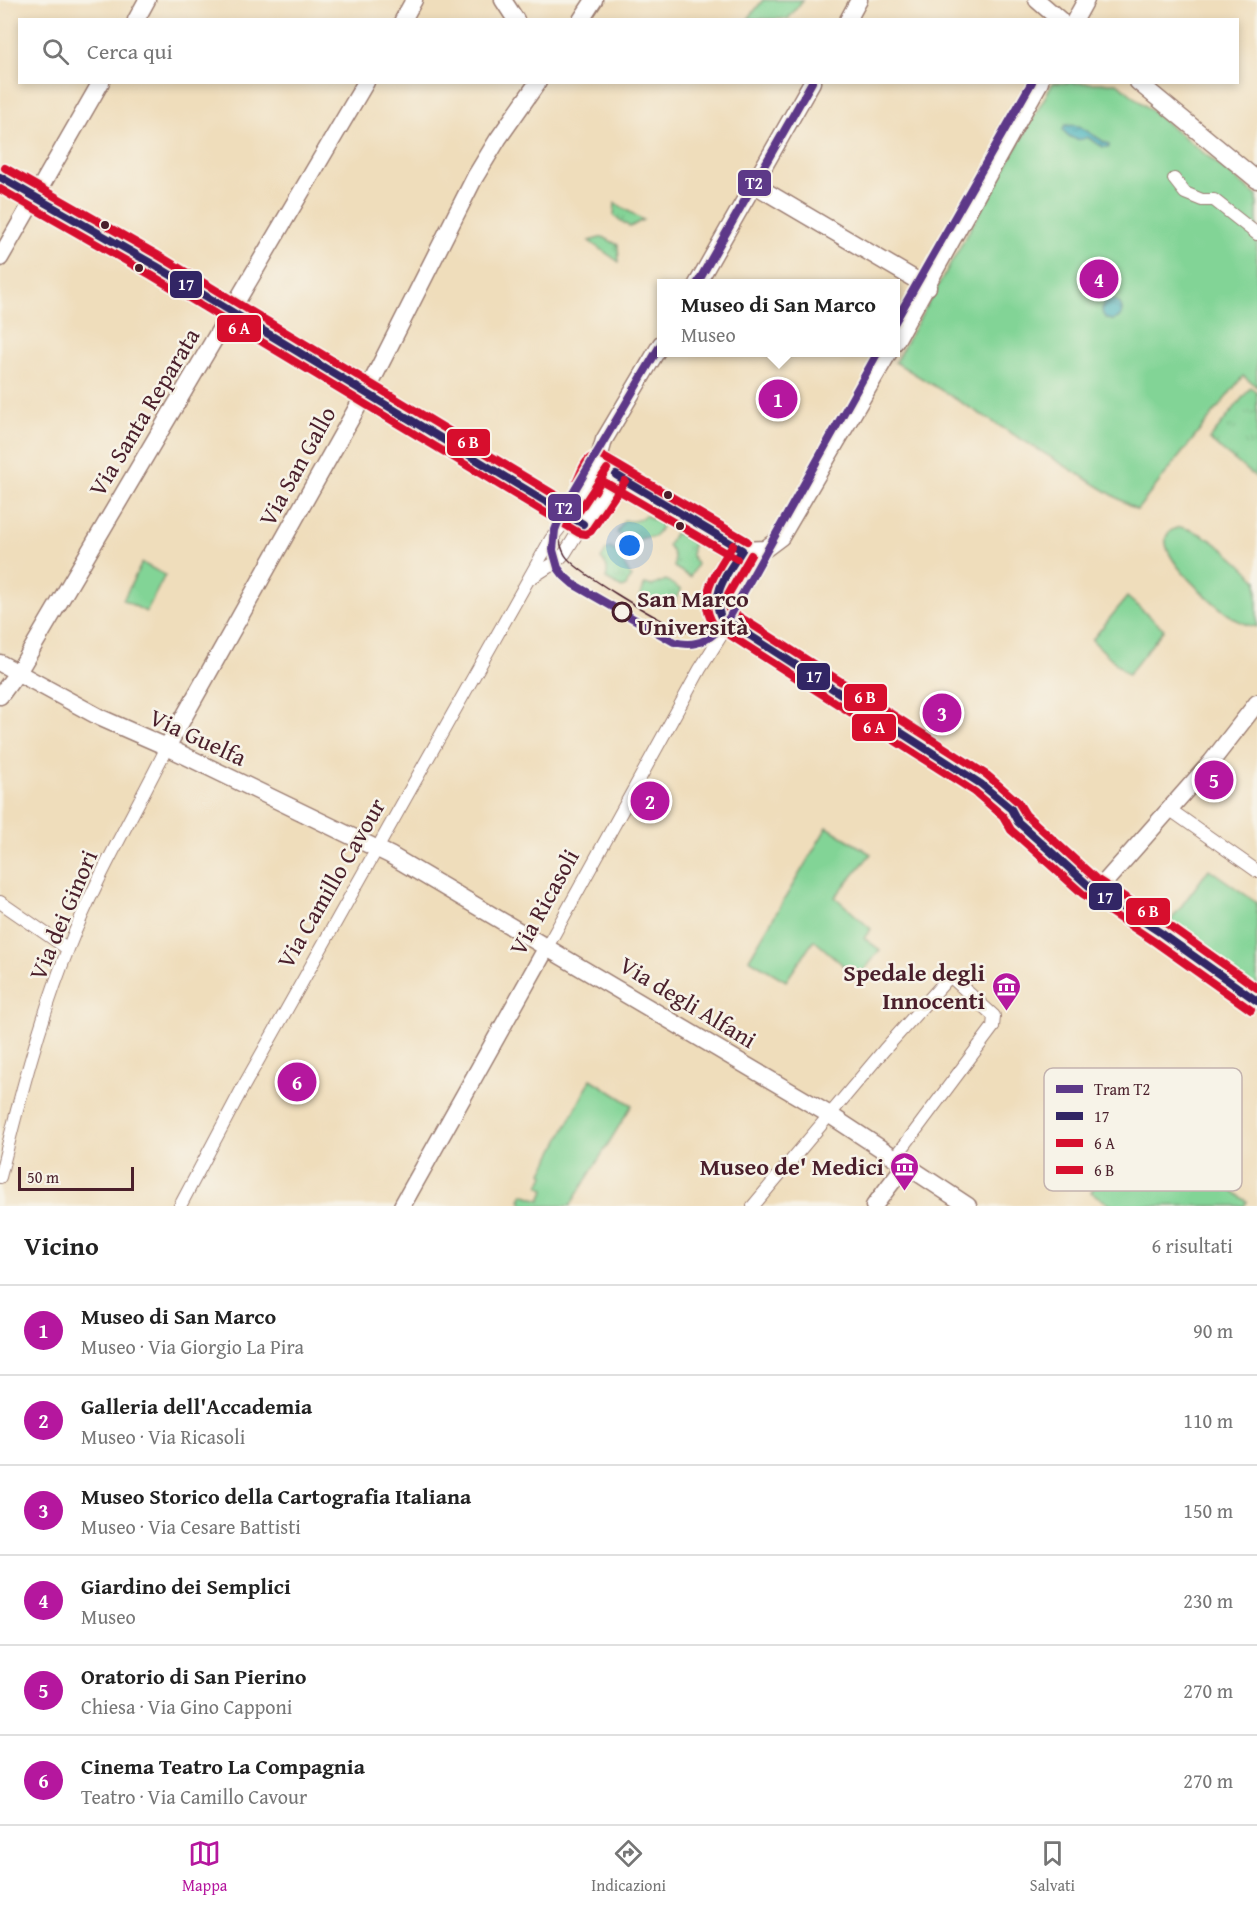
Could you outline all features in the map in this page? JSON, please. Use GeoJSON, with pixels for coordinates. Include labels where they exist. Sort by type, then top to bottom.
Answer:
{"type":"FeatureCollection","features":[{"type":"Feature","properties":{"kind":"street"},"geometry":{"type":"LineString","coordinates":[[137,18],[147,0]]}},
{"type":"Feature","properties":{"kind":"street"},"geometry":{"type":"LineString","coordinates":[[404,18],[414,0]]}},
{"type":"Feature","properties":{"kind":"street"},"geometry":{"type":"LineString","coordinates":[[503,0],[515,18]]}},
{"type":"Feature","properties":{"kind":"street"},"geometry":{"type":"LineString","coordinates":[[582,18],[594,0]]}},
{"type":"Feature","properties":{"kind":"street"},"geometry":{"type":"LineString","coordinates":[[849,18],[859,0]]}},
{"type":"Feature","properties":{"kind":"street"},"geometry":{"type":"LineString","coordinates":[[1036,0],[1058,18]]}},
{"type":"Feature","properties":{"kind":"street"},"geometry":{"type":"LineString","coordinates":[[1076,18],[1086,0]]}},
{"type":"Feature","properties":{"kind":"street"},"geometry":{"type":"LineString","coordinates":[[0,258],[100,84]]}},
{"type":"Feature","properties":{"kind":"street","name":"Via Santa Reparata"},"geometry":{"type":"LineString","coordinates":[[0,696],[18,672],[365,84]]}},
{"type":"Feature","properties":{"kind":"street","name":"Via San Gallo"},"geometry":{"type":"LineString","coordinates":[[167,747],[366,392],[475,177],[498,139],[537,84]]}},
{"type":"Feature","properties":{"kind":"street"},"geometry":{"type":"LineString","coordinates":[[700,279],[811,84]]}},
{"type":"Feature","properties":{"kind":"street"},"geometry":{"type":"LineString","coordinates":[[900,334],[1039,84]]}},
{"type":"Feature","properties":{"kind":"street"},"geometry":{"type":"LineString","coordinates":[[1140,84],[1257,180]]}},
{"type":"Feature","properties":{"kind":"street"},"geometry":{"type":"LineString","coordinates":[[0,177],[230,311],[570,515]]}},
{"type":"Feature","properties":{"kind":"street"},"geometry":{"type":"LineString","coordinates":[[1174,179],[1185,193],[1202,200],[1214,200],[1257,234]]}},
{"type":"Feature","properties":{"kind":"street"},"geometry":{"type":"LineString","coordinates":[[753,184],[928,287]]}},
{"type":"Feature","properties":{"kind":"street"},"geometry":{"type":"LineString","coordinates":[[526,584],[536,573],[553,564],[564,553],[570,515],[597,465],[602,445],[657,351]]}},
{"type":"Feature","properties":{"kind":"street"},"geometry":{"type":"LineString","coordinates":[[597,465],[742,550],[765,549],[781,537],[886,357]]}},
{"type":"Feature","properties":{"kind":"street"},"geometry":{"type":"LineString","coordinates":[[570,515],[616,475]]}},
{"type":"Feature","properties":{"kind":"street","name":"Via Camillo Cavour"},"geometry":{"type":"LineString","coordinates":[[180,1206],[242,1089],[551,539],[570,515]]}},
{"type":"Feature","properties":{"kind":"street"},"geometry":{"type":"LineString","coordinates":[[742,550],[716,598],[718,613],[731,624],[981,784],[1011,809],[1018,822],[1089,886],[1101,894],[1257,704]]}},
{"type":"Feature","properties":{"kind":"street","name":"Via Ricasoli"},"geometry":{"type":"LineString","coordinates":[[402,1206],[700,669],[731,624]]}},
{"type":"Feature","properties":{"kind":"street","name":"Via Guelfa"},"geometry":{"type":"LineString","coordinates":[[0,663],[132,733],[167,747],[378,849]]}},
{"type":"Feature","properties":{"kind":"street","name":"Via dei Ginori"},"geometry":{"type":"LineString","coordinates":[[0,1177],[23,1089],[68,949],[93,892],[167,747]]}},
{"type":"Feature","properties":{"kind":"street"},"geometry":{"type":"LineString","coordinates":[[1169,809],[1257,871]]}},
{"type":"Feature","properties":{"kind":"street","name":"Via degli Alfani"},"geometry":{"type":"LineString","coordinates":[[378,849],[830,1114],[969,1206]]}},
{"type":"Feature","properties":{"kind":"street"},"geometry":{"type":"LineString","coordinates":[[0,902],[68,949]]}},
{"type":"Feature","properties":{"kind":"street"},"geometry":{"type":"LineString","coordinates":[[1161,933],[1257,1001]]}},
{"type":"Feature","properties":{"kind":"street"},"geometry":{"type":"LineString","coordinates":[[753,1206],[950,976],[994,1016],[993,1027],[900,1162],[874,1206]]}},
{"type":"Feature","properties":{"kind":"green space"},"geometry":{"type":"Polygon","coordinates":[[[763,0],[803,0],[789,18],[749,18],[763,0]]]}},
{"type":"Feature","properties":{"kind":"green space"},"geometry":{"type":"Polygon","coordinates":[[[1052,84],[1118,84],[1257,196],[1257,387],[1243,376],[1137,510],[895,362],[900,357],[900,353],[1052,84]]]}},
{"type":"Feature","properties":{"kind":"green space"},"geometry":{"type":"Polygon","coordinates":[[[615,203],[643,220],[630,227],[614,216],[615,203]]]}},
{"type":"Feature","properties":{"kind":"green space"},"geometry":{"type":"Polygon","coordinates":[[[603,237],[618,245],[619,262],[589,241],[603,237]]]}},
{"type":"Feature","properties":{"kind":"green space"},"geometry":{"type":"Polygon","coordinates":[[[1251,387],[1257,392],[1257,478],[1209,440],[1251,387]]]}},
{"type":"Feature","properties":{"kind":"green space"},"geometry":{"type":"Polygon","coordinates":[[[645,515],[661,524],[661,528],[654,537],[641,538],[634,543],[617,533],[624,520],[636,521],[645,515]]]}},
{"type":"Feature","properties":{"kind":"green space"},"geometry":{"type":"Polygon","coordinates":[[[1180,527],[1212,540],[1257,580],[1257,627],[1243,623],[1226,613],[1198,589],[1172,559],[1166,545],[1168,534],[1180,527]]]}},
{"type":"Feature","properties":{"kind":"green space"},"geometry":{"type":"Polygon","coordinates":[[[675,532],[694,543],[692,554],[697,564],[690,577],[674,567],[674,556],[668,545],[675,532]]]}},
{"type":"Feature","properties":{"kind":"green space"},"geometry":{"type":"Polygon","coordinates":[[[610,548],[626,557],[624,564],[631,577],[626,586],[622,588],[606,579],[607,568],[601,559],[606,550],[610,548]]]}},
{"type":"Feature","properties":{"kind":"green space"},"geometry":{"type":"Polygon","coordinates":[[[142,563],[165,575],[146,612],[123,600],[142,563]]]}},
{"type":"Feature","properties":{"kind":"green space"},"geometry":{"type":"Polygon","coordinates":[[[666,580],[681,590],[674,602],[660,602],[653,606],[639,598],[645,584],[652,586],[666,580]]]}},
{"type":"Feature","properties":{"kind":"green space"},"geometry":{"type":"Polygon","coordinates":[[[1127,597],[1164,629],[1128,675],[1092,640],[1127,597]]]}},
{"type":"Feature","properties":{"kind":"green space"},"geometry":{"type":"Polygon","coordinates":[[[827,827],[871,854],[835,897],[871,929],[864,938],[880,950],[858,978],[814,940],[786,981],[749,959],[827,827]]]}},
{"type":"Feature","properties":{"kind":"green space"},"geometry":{"type":"Polygon","coordinates":[[[1209,869],[1257,903],[1257,992],[1165,928],[1209,869]]]}},
{"type":"Feature","properties":{"kind":"green space"},"geometry":{"type":"Polygon","coordinates":[[[591,1079],[632,1105],[570,1206],[521,1206],[522,1201],[520,1200],[523,1194],[540,1200],[545,1189],[539,1186],[544,1175],[542,1173],[591,1079]]]}},
{"type":"Feature","properties":{"kind":"green space"},"geometry":{"type":"Polygon","coordinates":[[[1233,1191],[1247,1202],[1244,1206],[1112,1206],[1091,1192],[1233,1191]]]}},
{"type":"Feature","properties":{"kind":"water"},"geometry":{"type":"Polygon","coordinates":[[[1065,125],[1079,126],[1109,147],[1103,147],[1087,137],[1077,139],[1070,137],[1063,130],[1065,125]]]}},
{"type":"Feature","properties":{"kind":"water"},"geometry":{"type":"Polygon","coordinates":[[[1112,300],[1119,303],[1122,310],[1119,317],[1112,320],[1105,317],[1102,310],[1105,303],[1112,300]]]}},
{"type":"Feature","properties":{"kind":"tunnel"},"geometry":{"type":"LineString","coordinates":[[1105,897],[1161,933]]}},
{"type":"Feature","properties":{"kind":"tram line","name":"T2"},"geometry":{"type":"LineString","coordinates":[[700,279],[811,84]]}},
{"type":"Feature","properties":{"kind":"tram line","name":"T2"},"geometry":{"type":"LineString","coordinates":[[900,313],[1031,84]]}},
{"type":"Feature","properties":{"kind":"tram line","name":"T2"},"geometry":{"type":"LineString","coordinates":[[657,351],[563,510],[555,530],[553,550],[558,568],[573,584],[674,642],[683,644],[705,640],[718,631],[729,618],[875,357]]}},
{"type":"Feature","properties":{"kind":"tram line"},"geometry":{"type":"LineString","coordinates":[[562,511],[559,533],[565,555],[572,563],[617,594],[667,623],[688,632],[709,631],[731,615]]}},
{"type":"Feature","properties":{"kind":"transit line"},"geometry":{"type":"LineString","coordinates":[[5,168],[161,257],[580,510],[607,469]]}},
{"type":"Feature","properties":{"kind":"transit line","name":"17"},"geometry":{"type":"LineString","coordinates":[[0,177],[156,266],[583,524]]}},
{"type":"Feature","properties":{"kind":"transit line"},"geometry":{"type":"LineString","coordinates":[[0,189],[151,275],[579,533],[586,534],[591,531],[625,481]]}},
{"type":"Feature","properties":{"kind":"transit line"},"geometry":{"type":"LineString","coordinates":[[577,481],[588,460],[595,455],[600,455],[747,541]]}},
{"type":"Feature","properties":{"kind":"transit line","name":"17"},"geometry":{"type":"LineString","coordinates":[[616,475],[742,550]]}},
{"type":"Feature","properties":{"kind":"transit line"},"geometry":{"type":"LineString","coordinates":[[595,491],[601,480],[737,559]]}},
{"type":"Feature","properties":{"kind":"transit line"},"geometry":{"type":"LineString","coordinates":[[733,545],[715,573],[708,594],[709,615],[714,625],[975,792],[1003,816],[1011,830],[1083,894],[1251,1010]]}},
{"type":"Feature","properties":{"kind":"transit line","name":"17"},"geometry":{"type":"LineString","coordinates":[[742,550],[719,591],[718,608],[721,617],[981,784],[1011,809],[1018,822],[1089,886],[1161,933],[1257,1001]]}},
{"type":"Feature","properties":{"kind":"transit line"},"geometry":{"type":"LineString","coordinates":[[751,555],[728,595],[729,610],[987,775],[1018,802],[1026,815],[1095,878],[1167,924],[1257,988]]}},
{"type":"Feature","properties":{"kind":"place","name":"Giardino dei Semplici"},"geometry":{"type":"Point","coordinates":[1099,279]}},
{"type":"Feature","properties":{"kind":"place","name":"Museo di San Marco"},"geometry":{"type":"Point","coordinates":[778,399]}},
{"type":"Feature","properties":{"kind":"place","name":"San Marco Università"},"geometry":{"type":"Point","coordinates":[622,612]}},
{"type":"Feature","properties":{"kind":"place","name":"Museo Storico della Cartografia Italiana"},"geometry":{"type":"Point","coordinates":[942,713]}},
{"type":"Feature","properties":{"kind":"place","name":"Oratorio di San Pierino"},"geometry":{"type":"Point","coordinates":[1214,780]}},
{"type":"Feature","properties":{"kind":"place","name":"Galleria dell'Accademia"},"geometry":{"type":"Point","coordinates":[650,801]}},
{"type":"Feature","properties":{"kind":"place","name":"Spedale degli Innocenti"},"geometry":{"type":"Point","coordinates":[1006,1012]}},
{"type":"Feature","properties":{"kind":"place","name":"Cinema Teatro La Compagnia"},"geometry":{"type":"Point","coordinates":[297,1082]}},
{"type":"Feature","properties":{"kind":"place","name":"Museo de' Medici"},"geometry":{"type":"Point","coordinates":[905,1192]}}]}
